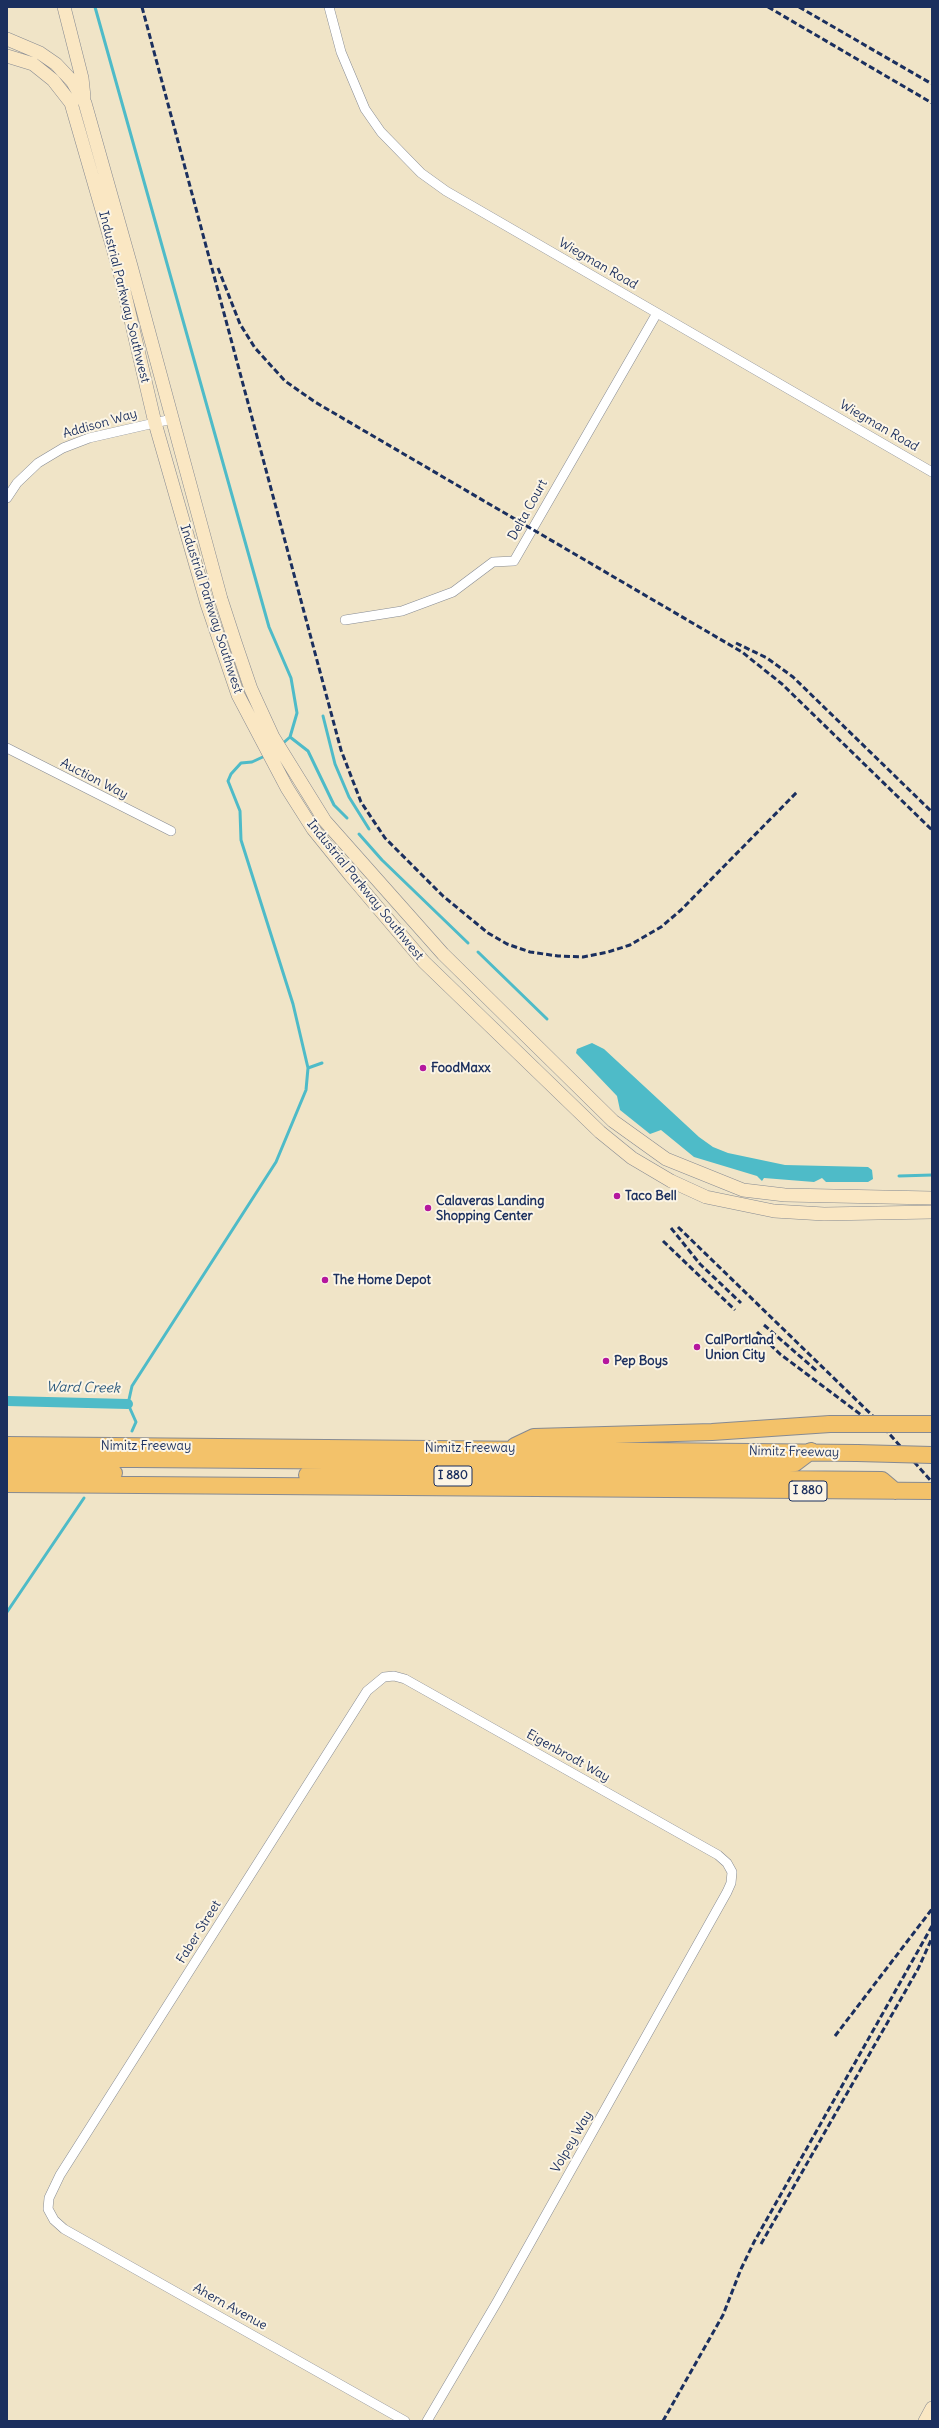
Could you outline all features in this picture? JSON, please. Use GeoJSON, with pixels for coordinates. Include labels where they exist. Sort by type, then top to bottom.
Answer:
{"type":"FeatureCollection","features":[{"type":"Feature","properties":{"kind":"highway"},"geometry":{"type":"LineString","coordinates":[[511,1448],[534,1437],[712,1432],[830,1424],[932,1424]]}},
{"type":"Feature","properties":{"kind":"highway","name":"Nimitz Freeway"},"geometry":{"type":"LineString","coordinates":[[7,1445],[811,1451],[932,1455]]}},
{"type":"Feature","properties":{"kind":"highway","name":"I 880"},"geometry":{"type":"LineString","coordinates":[[7,1458],[772,1464],[795,1463],[811,1451]]}},
{"type":"Feature","properties":{"kind":"highway","name":"I 880"},"geometry":{"type":"LineString","coordinates":[[7,1472],[882,1480],[895,1492]]}},
{"type":"Feature","properties":{"kind":"highway","name":"I 880"},"geometry":{"type":"LineString","coordinates":[[7,1484],[867,1492],[932,1491]]}},
{"type":"Feature","properties":{"kind":"highway"},"geometry":{"type":"LineString","coordinates":[[867,1492],[883,1501],[932,1501]]}},
{"type":"Feature","properties":{"kind":"main road"},"geometry":{"type":"LineString","coordinates":[[64,7],[82,78],[85,103]]}},
{"type":"Feature","properties":{"kind":"main road","name":"Industrial Parkway Southwest"},"geometry":{"type":"LineString","coordinates":[[7,40],[40,53],[56,64],[72,81],[85,103],[221,599],[251,689],[313,829],[424,962],[600,1132],[632,1158],[671,1181],[706,1198],[751,1208],[824,1214],[932,1212]]}},
{"type":"Feature","properties":{"kind":"main road","name":"Industrial Parkway Southwest"},"geometry":{"type":"LineString","coordinates":[[7,56],[33,64],[53,80],[71,103],[119,269],[155,423],[207,604],[238,695],[293,784],[443,954],[613,1121],[666,1159],[743,1190],[772,1194],[932,1198]]}},
{"type":"Feature","properties":{"kind":"main road"},"geometry":{"type":"LineString","coordinates":[[424,962],[443,954]]}},
{"type":"Feature","properties":{"kind":"main road"},"geometry":{"type":"LineString","coordinates":[[875,1213],[881,1197]]}},
{"type":"Feature","properties":{"kind":"main road"},"geometry":{"type":"LineString","coordinates":[[925,2421],[932,2408]]}},
{"type":"Feature","properties":{"kind":"street","name":"Wiegman Road"},"geometry":{"type":"LineString","coordinates":[[329,7],[349,74],[365,109],[381,132],[416,169],[446,192],[932,472]]}},
{"type":"Feature","properties":{"kind":"street","name":"Delta Court"},"geometry":{"type":"LineString","coordinates":[[345,620],[402,611],[453,592],[493,562],[514,561],[657,313]]}},
{"type":"Feature","properties":{"kind":"street","name":"Addison Way"},"geometry":{"type":"LineString","coordinates":[[7,498],[17,483],[38,463],[62,448],[89,438],[172,419]]}},
{"type":"Feature","properties":{"kind":"street","name":"Auction Way"},"geometry":{"type":"LineString","coordinates":[[7,748],[171,831]]}},
{"type":"Feature","properties":{"kind":"street","name":"Eigenbrodt Way"},"geometry":{"type":"LineString","coordinates":[[384,1677],[394,1676],[410,1682],[718,1855],[727,1863],[732,1872]]}},
{"type":"Feature","properties":{"kind":"street","name":"Faber Street"},"geometry":{"type":"LineString","coordinates":[[48,2209],[54,2186],[127,2069],[367,1691],[374,1683],[384,1677]]}},
{"type":"Feature","properties":{"kind":"street","name":"Volpey Way"},"geometry":{"type":"LineString","coordinates":[[427,2421],[493,2309],[727,1892],[731,1883],[732,1872]]}},
{"type":"Feature","properties":{"kind":"street","name":"Ahern Avenue"},"geometry":{"type":"LineString","coordinates":[[48,2209],[54,2220],[64,2228],[405,2421]]}},
{"type":"Feature","properties":{"kind":"water"},"geometry":{"type":"Polygon","coordinates":[[[592,1043],[604,1049],[699,1137],[713,1147],[728,1153],[785,1165],[868,1167],[872,1170],[873,1179],[868,1182],[826,1182],[822,1178],[814,1182],[764,1178],[762,1181],[757,1176],[694,1157],[661,1130],[650,1134],[620,1110],[617,1096],[576,1053],[577,1049],[592,1043]]]}},
{"type":"Feature","properties":{"kind":"waterway"},"geometry":{"type":"LineString","coordinates":[[95,7],[269,627],[291,678],[297,713],[290,737],[281,745]]}},
{"type":"Feature","properties":{"kind":"waterway"},"geometry":{"type":"LineString","coordinates":[[323,716],[335,764],[349,797],[369,829]]}},
{"type":"Feature","properties":{"kind":"waterway"},"geometry":{"type":"LineString","coordinates":[[290,737],[308,751],[334,805],[347,818]]}},
{"type":"Feature","properties":{"kind":"waterway"},"geometry":{"type":"LineString","coordinates":[[132,1431],[136,1422],[128,1404],[132,1386],[276,1162],[306,1090],[308,1068],[293,1004],[241,840],[240,811],[228,781],[231,774],[241,763],[252,762],[267,755]]}},
{"type":"Feature","properties":{"kind":"waterway"},"geometry":{"type":"LineString","coordinates":[[359,834],[382,860],[468,943]]}},
{"type":"Feature","properties":{"kind":"waterway"},"geometry":{"type":"LineString","coordinates":[[478,952],[547,1019]]}},
{"type":"Feature","properties":{"kind":"waterway"},"geometry":{"type":"LineString","coordinates":[[308,1068],[322,1063]]}},
{"type":"Feature","properties":{"kind":"waterway"},"geometry":{"type":"LineString","coordinates":[[899,1176],[932,1175]]}},
{"type":"Feature","properties":{"kind":"waterway","name":"Ward Creek"},"geometry":{"type":"LineString","coordinates":[[7,1401],[128,1404]]}},
{"type":"Feature","properties":{"kind":"waterway","name":"Ward Creek"},"geometry":{"type":"LineString","coordinates":[[7,1612],[84,1498]]}},
{"type":"Feature","properties":{"kind":"railway"},"geometry":{"type":"LineString","coordinates":[[142,7],[341,750],[361,802],[385,838],[443,896],[488,933],[507,944],[530,952],[558,956],[583,957],[608,952],[630,945],[661,927],[681,910],[797,792]]}},
{"type":"Feature","properties":{"kind":"railway"},"geometry":{"type":"LineString","coordinates":[[768,7],[932,103]]}},
{"type":"Feature","properties":{"kind":"railway"},"geometry":{"type":"LineString","coordinates":[[799,7],[932,84]]}},
{"type":"Feature","properties":{"kind":"railway"},"geometry":{"type":"LineString","coordinates":[[218,268],[240,324],[255,348],[285,381],[315,402],[742,652],[782,684],[932,830]]}},
{"type":"Feature","properties":{"kind":"railway"},"geometry":{"type":"LineString","coordinates":[[736,643],[767,658],[793,677],[932,812]]}},
{"type":"Feature","properties":{"kind":"railway"},"geometry":{"type":"LineString","coordinates":[[678,1227],[877,1420],[932,1482]]}},
{"type":"Feature","properties":{"kind":"railway"},"geometry":{"type":"LineString","coordinates":[[671,1228],[700,1264],[741,1303]]}},
{"type":"Feature","properties":{"kind":"railway"},"geometry":{"type":"LineString","coordinates":[[663,1241],[735,1310]]}},
{"type":"Feature","properties":{"kind":"railway"},"geometry":{"type":"LineString","coordinates":[[764,1325],[818,1372]]}},
{"type":"Feature","properties":{"kind":"railway"},"geometry":{"type":"LineString","coordinates":[[757,1332],[780,1354],[872,1423]]}},
{"type":"Feature","properties":{"kind":"railway"},"geometry":{"type":"LineString","coordinates":[[835,2036],[932,1909]]}},
{"type":"Feature","properties":{"kind":"railway"},"geometry":{"type":"LineString","coordinates":[[663,2421],[723,2315],[741,2269],[754,2242],[932,1926]]}},
{"type":"Feature","properties":{"kind":"railway"},"geometry":{"type":"LineString","coordinates":[[761,2244],[918,1969],[932,1938]]}},
{"type":"Feature","properties":{"kind":"place","name":"FoodMaxx"},"geometry":{"type":"Point","coordinates":[423,1068]}},
{"type":"Feature","properties":{"kind":"place","name":"Taco Bell"},"geometry":{"type":"Point","coordinates":[617,1196]}},
{"type":"Feature","properties":{"kind":"place","name":"Calaveras Landing Shopping Center"},"geometry":{"type":"Point","coordinates":[428,1208]}},
{"type":"Feature","properties":{"kind":"place","name":"The Home Depot"},"geometry":{"type":"Point","coordinates":[325,1280]}},
{"type":"Feature","properties":{"kind":"place","name":"CalPortland Union City"},"geometry":{"type":"Point","coordinates":[697,1347]}},
{"type":"Feature","properties":{"kind":"place","name":"Pep Boys"},"geometry":{"type":"Point","coordinates":[606,1361]}}]}
